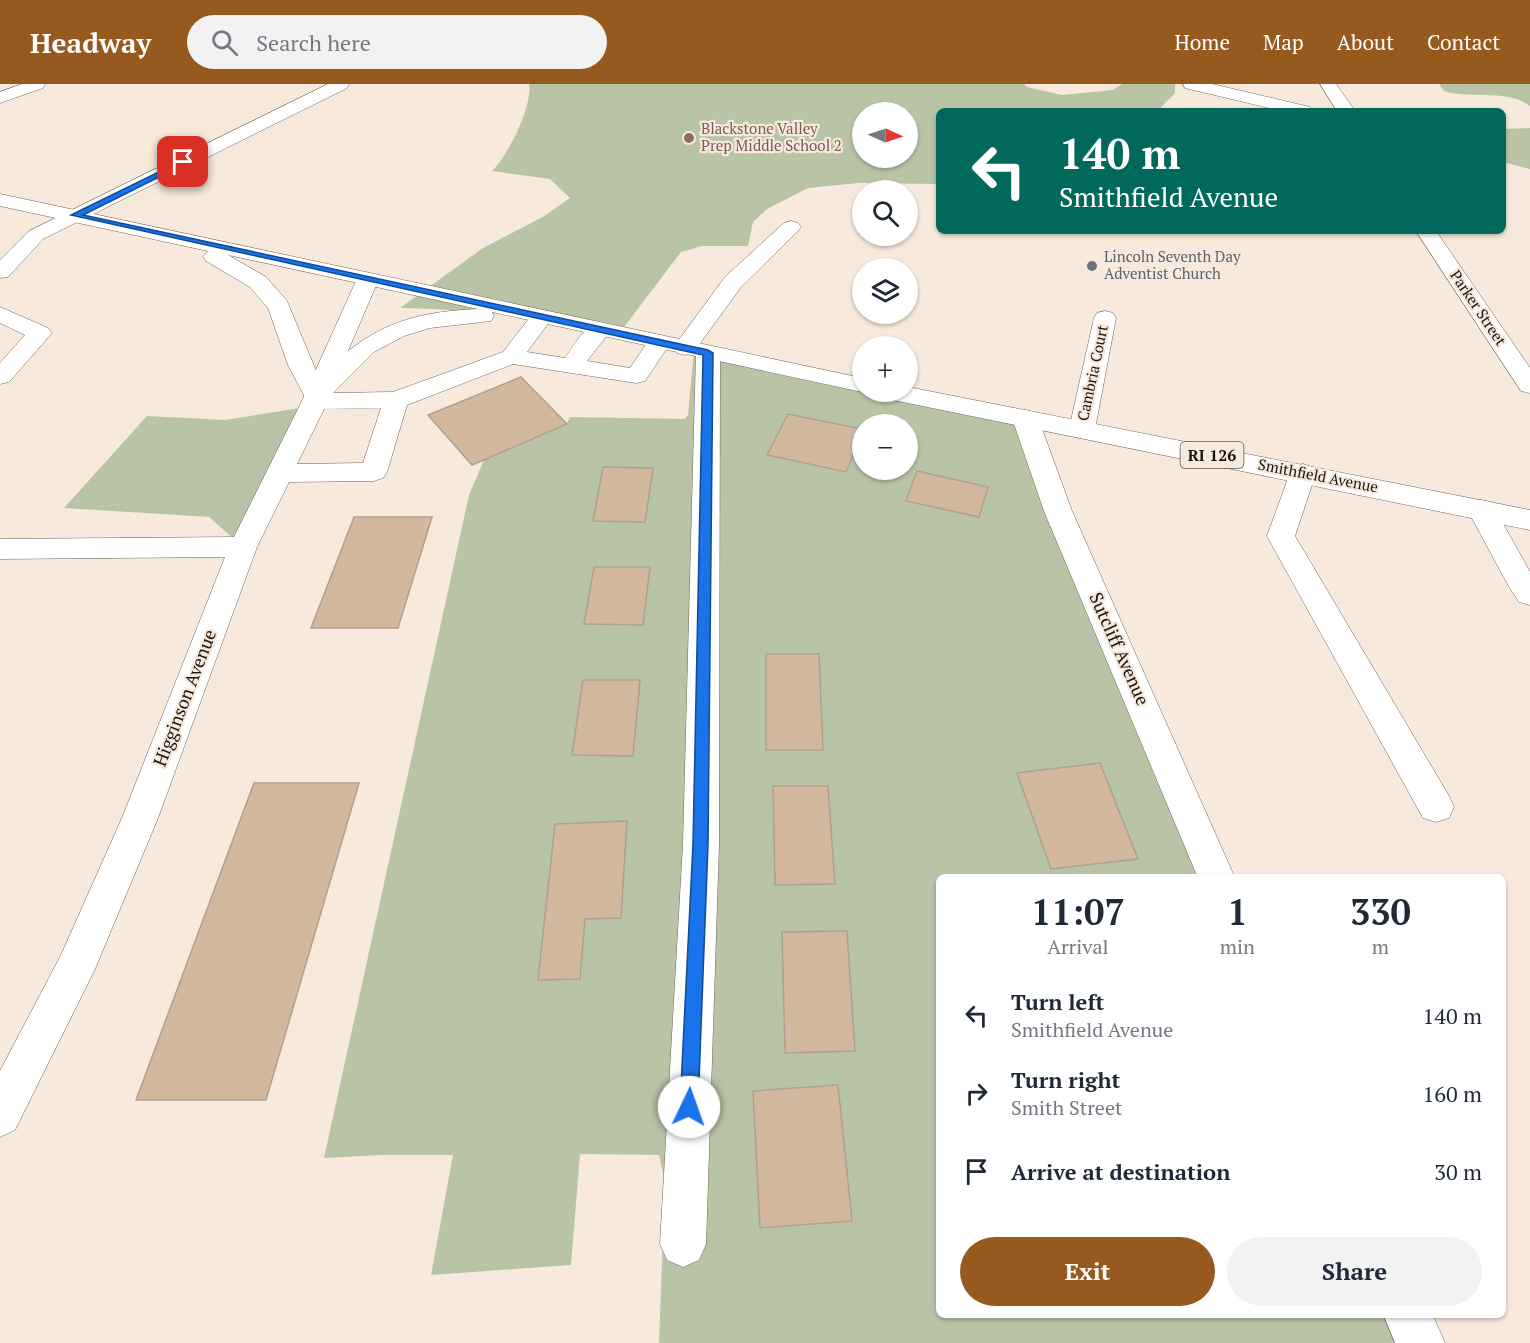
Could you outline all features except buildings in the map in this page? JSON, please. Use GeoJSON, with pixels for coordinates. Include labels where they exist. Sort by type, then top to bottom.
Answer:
{"type":"FeatureCollection","features":[{"type":"Feature","properties":{"kind":"street"},"geometry":{"type":"LineString","coordinates":[[0,98],[37,84]]}},
{"type":"Feature","properties":{"kind":"street"},"geometry":{"type":"LineString","coordinates":[[0,272],[36,235],[341,84]]}},
{"type":"Feature","properties":{"kind":"street"},"geometry":{"type":"LineString","coordinates":[[1191,84],[1291,108]]}},
{"type":"Feature","properties":{"kind":"street"},"geometry":{"type":"LineString","coordinates":[[1328,84],[1344,108]]}},
{"type":"Feature","properties":{"kind":"street"},"geometry":{"type":"LineString","coordinates":[[0,200],[367,281],[852,383]]}},
{"type":"Feature","properties":{"kind":"street"},"geometry":{"type":"LineString","coordinates":[[683,1244],[701,844],[697,350],[733,282],[791,227]]}},
{"type":"Feature","properties":{"kind":"street","name":"Parker Street"},"geometry":{"type":"LineString","coordinates":[[1428,234],[1530,386]]}},
{"type":"Feature","properties":{"kind":"street"},"geometry":{"type":"LineString","coordinates":[[188,241],[234,266],[258,282],[273,297],[279,306],[300,365],[315,398]]}},
{"type":"Feature","properties":{"kind":"street","name":"Higginson Avenue"},"geometry":{"type":"LineString","coordinates":[[6,1092],[75,969],[140,818],[243,547],[315,398],[367,281]]}},
{"type":"Feature","properties":{"kind":"street"},"geometry":{"type":"LineString","coordinates":[[0,314],[40,333],[0,377]]}},
{"type":"Feature","properties":{"kind":"street"},"geometry":{"type":"LineString","coordinates":[[315,398],[353,357],[382,336],[399,328],[436,319],[461,316],[540,316]]}},
{"type":"Feature","properties":{"kind":"street"},"geometry":{"type":"LineString","coordinates":[[512,357],[540,316]]}},
{"type":"Feature","properties":{"kind":"street","name":"Cambria Court"},"geometry":{"type":"LineString","coordinates":[[1082,429],[1105,318]]}},
{"type":"Feature","properties":{"kind":"street"},"geometry":{"type":"LineString","coordinates":[[571,366],[600,329]]}},
{"type":"Feature","properties":{"kind":"street"},"geometry":{"type":"LineString","coordinates":[[315,398],[396,400],[512,357],[636,376],[659,342]]}},
{"type":"Feature","properties":{"kind":"street","name":"Smithfield Avenue"},"geometry":{"type":"LineString","coordinates":[[918,397],[1530,520]]}},
{"type":"Feature","properties":{"kind":"street"},"geometry":{"type":"LineString","coordinates":[[278,473],[374,472],[396,400]]}},
{"type":"Feature","properties":{"kind":"street","name":"Sutcliff Avenue"},"geometry":{"type":"LineString","coordinates":[[1025,418],[1058,511],[1215,874]]}},
{"type":"Feature","properties":{"kind":"street"},"geometry":{"type":"LineString","coordinates":[[1303,473],[1281,536],[1436,807]]}},
{"type":"Feature","properties":{"kind":"street"},"geometry":{"type":"LineString","coordinates":[[1481,509],[1518,578],[1530,594]]}},
{"type":"Feature","properties":{"kind":"street"},"geometry":{"type":"LineString","coordinates":[[2,552],[243,547]]}},
{"type":"Feature","properties":{"kind":"street"},"geometry":{"type":"LineString","coordinates":[[1409,1318],[1420,1343]]}},
{"type":"Feature","properties":{"kind":"green space"},"geometry":{"type":"Polygon","coordinates":[[[529,84],[1024,84],[1027,87],[1062,95],[1113,90],[1122,84],[1175,84],[1175,93],[1161,108],[936,108],[936,184],[918,184],[918,180],[852,180],[852,184],[808,188],[767,209],[753,222],[748,246],[702,246],[681,252],[621,331],[511,315],[400,308],[483,248],[543,217],[570,198],[550,179],[492,171],[512,142],[523,117],[529,84]]]}},
{"type":"Feature","properties":{"kind":"green space"},"geometry":{"type":"Polygon","coordinates":[[[1439,84],[1530,84],[1530,106],[1510,97],[1465,95],[1444,91],[1439,84]]]}},
{"type":"Feature","properties":{"kind":"green space"},"geometry":{"type":"Polygon","coordinates":[[[1530,128],[1530,169],[1506,163],[1506,129],[1530,128]]]}},
{"type":"Feature","properties":{"kind":"green space"},"geometry":{"type":"Polygon","coordinates":[[[694,350],[852,383],[852,402],[918,402],[918,397],[1025,418],[1216,874],[936,874],[936,1318],[1409,1318],[1420,1343],[659,1343],[665,1181],[659,1155],[580,1154],[571,1265],[431,1275],[453,1155],[324,1158],[469,495],[484,460],[567,424],[570,417],[685,419],[688,415],[694,350]]]}},
{"type":"Feature","properties":{"kind":"green space"},"geometry":{"type":"Polygon","coordinates":[[[300,408],[243,547],[209,517],[64,508],[147,416],[225,420],[300,408]]]}},
{"type":"Feature","properties":{"kind":"place","name":"Blackstone Valley Prep Middle School 2"},"geometry":{"type":"Point","coordinates":[689,138]}},
{"type":"Feature","properties":{"kind":"place","name":"Lincoln Seventh Day Adventist Church"},"geometry":{"type":"Point","coordinates":[1092,266]}},
{"type":"Feature","properties":{"kind":"route"},"geometry":{"type":"LineString","coordinates":[[183,162],[75,215],[239,253],[708,353],[701,844],[689,1107]]}}]}
